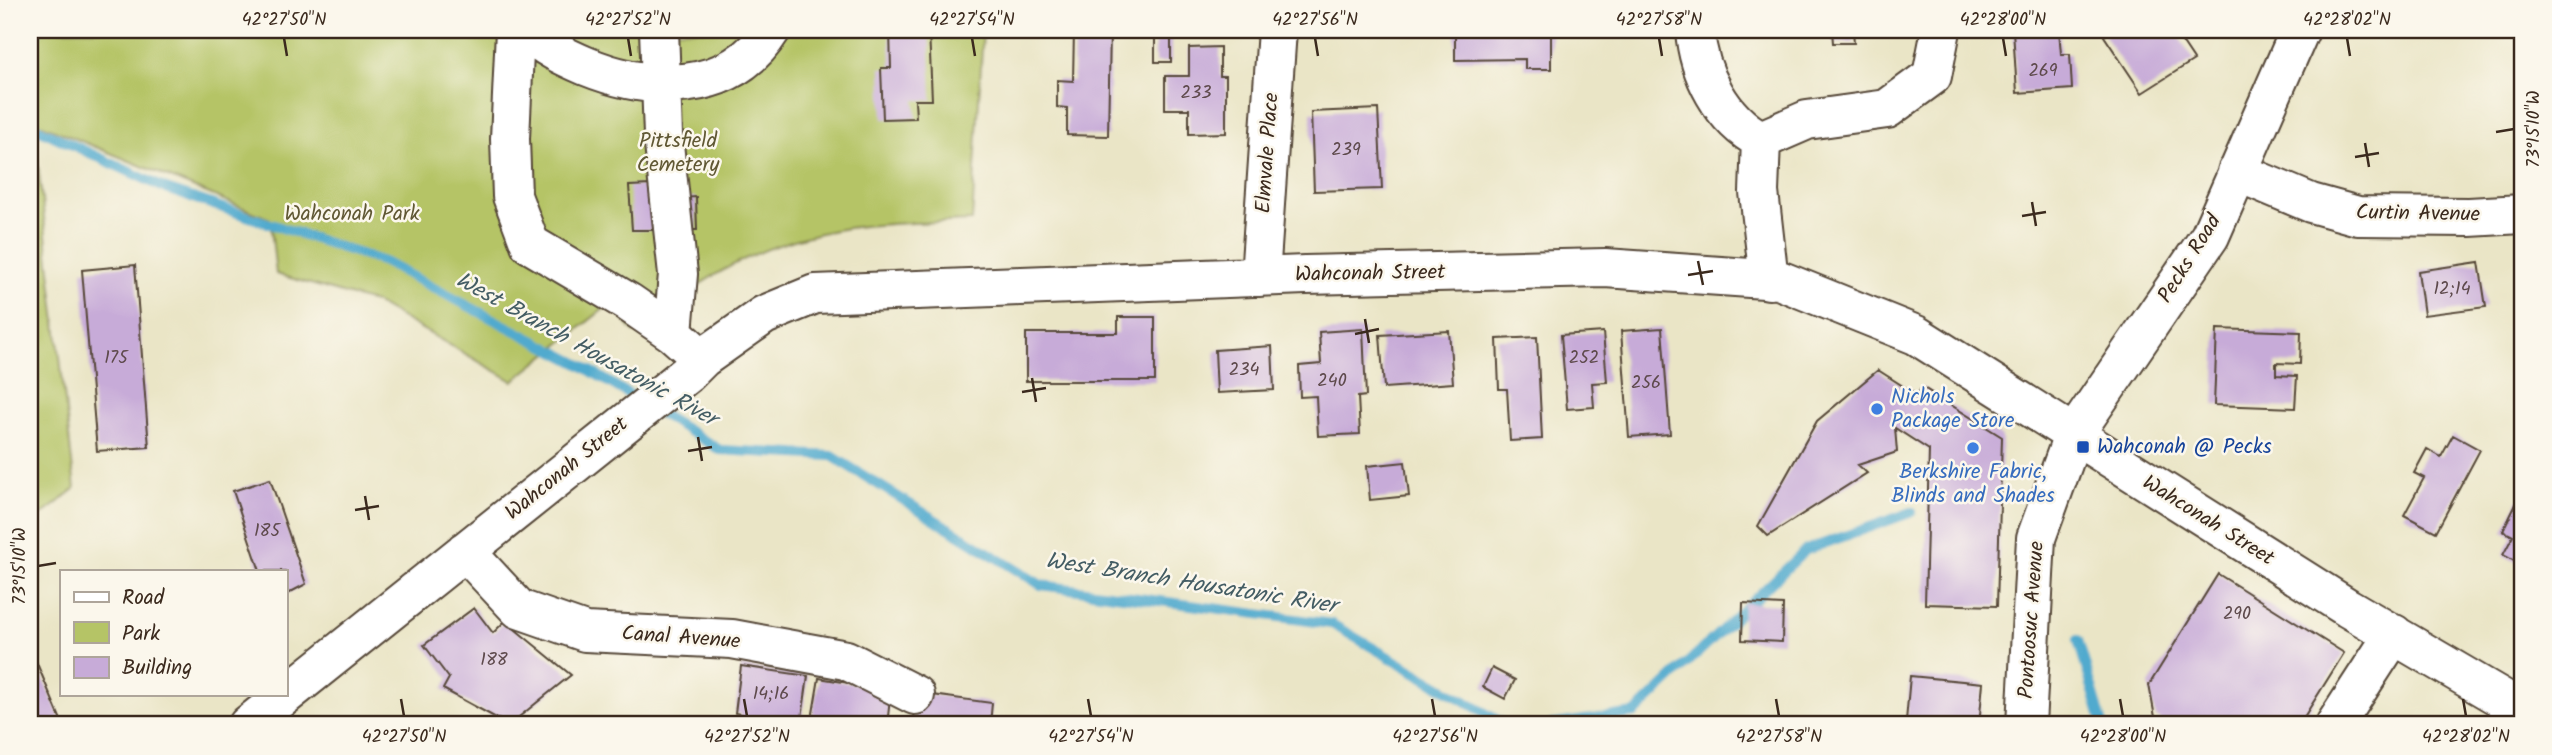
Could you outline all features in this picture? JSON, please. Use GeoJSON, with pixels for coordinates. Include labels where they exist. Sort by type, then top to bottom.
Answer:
{"type":"FeatureCollection","features":[{"type":"Feature","properties":{"kind":"street"},"geometry":{"type":"LineString","coordinates":[[515,30],[510,139],[512,196],[530,244],[628,302],[673,333],[695,366]]}},
{"type":"Feature","properties":{"kind":"street"},"geometry":{"type":"LineString","coordinates":[[527,30],[537,41],[604,73],[633,82],[661,84],[693,83],[747,60],[771,30]]}},
{"type":"Feature","properties":{"kind":"street"},"geometry":{"type":"LineString","coordinates":[[659,30],[663,135],[678,274],[673,333]]}},
{"type":"Feature","properties":{"kind":"street","name":"Elmvale Place"},"geometry":{"type":"LineString","coordinates":[[1260,277],[1277,30]]}},
{"type":"Feature","properties":{"kind":"street"},"geometry":{"type":"LineString","coordinates":[[1695,30],[1713,93],[1744,131],[1760,140]]}},
{"type":"Feature","properties":{"kind":"street"},"geometry":{"type":"LineString","coordinates":[[1760,140],[1807,120],[1887,108],[1932,76],[1941,30]]}},
{"type":"Feature","properties":{"kind":"street","name":"Pecks Road"},"geometry":{"type":"LineString","coordinates":[[2073,436],[2210,236],[2300,30]]}},
{"type":"Feature","properties":{"kind":"street"},"geometry":{"type":"LineString","coordinates":[[1760,140],[1759,192],[1769,280]]}},
{"type":"Feature","properties":{"kind":"street","name":"Curtin Avenue"},"geometry":{"type":"LineString","coordinates":[[2237,172],[2311,203],[2358,216],[2469,217],[2522,214]]}},
{"type":"Feature","properties":{"kind":"street","name":"Wahconah Street"},"geometry":{"type":"LineString","coordinates":[[287,694],[695,366],[764,315],[815,294],[1260,277],[1605,268],[1779,280],[1916,335],[2073,436],[2393,634],[2522,710]]}},
{"type":"Feature","properties":{"kind":"street","name":"Pontoosuc Avenue"},"geometry":{"type":"LineString","coordinates":[[2026,725],[2036,538],[2073,436]]}},
{"type":"Feature","properties":{"kind":"street","name":"Canal Avenue"},"geometry":{"type":"LineString","coordinates":[[466,551],[519,609],[585,632],[732,639],[846,660],[915,695]]}},
{"type":"Feature","properties":{"kind":"street"},"geometry":{"type":"LineString","coordinates":[[2335,725],[2393,634]]}},
{"type":"Feature","properties":{"kind":"street","name":"Wahconah Street"},"geometry":{"type":"LineString","coordinates":[[248,725],[284,696]]}},
{"type":"Feature","properties":{"kind":"green space"},"geometry":{"type":"Polygon","coordinates":[[[30,30],[983,30],[972,221],[863,226],[787,242],[760,252],[708,279],[634,332],[610,304],[513,381],[376,303],[276,274],[270,219],[33,121],[75,489],[30,524],[30,30]]]}},
{"type":"Feature","properties":{"kind":"building"},"geometry":{"type":"Polygon","coordinates":[[[890,30],[929,30],[932,100],[915,100],[916,118],[883,119],[881,68],[891,68],[890,30]]]}},
{"type":"Feature","properties":{"kind":"building"},"geometry":{"type":"Polygon","coordinates":[[[1074,30],[1110,30],[1108,136],[1067,135],[1067,108],[1057,107],[1057,80],[1073,81],[1074,30]]]}},
{"type":"Feature","properties":{"kind":"building"},"geometry":{"type":"Polygon","coordinates":[[[1455,30],[1551,30],[1551,69],[1525,69],[1525,59],[1455,60],[1455,30]]]}},
{"type":"Feature","properties":{"kind":"building"},"geometry":{"type":"Polygon","coordinates":[[[1832,30],[1853,30],[1854,43],[1833,43],[1832,30]]]}},
{"type":"Feature","properties":{"kind":"building"},"geometry":{"type":"Polygon","coordinates":[[[2013,30],[2059,30],[2061,54],[2070,54],[2072,89],[2017,93],[2013,30]]]}},
{"type":"Feature","properties":{"kind":"building"},"geometry":{"type":"Polygon","coordinates":[[[2114,30],[2174,30],[2194,60],[2142,93],[2104,36],[2114,30]]]}},
{"type":"Feature","properties":{"kind":"building"},"geometry":{"type":"Polygon","coordinates":[[[1155,31],[1171,31],[1171,62],[1155,62],[1155,31]]]}},
{"type":"Feature","properties":{"kind":"building"},"geometry":{"type":"Polygon","coordinates":[[[1220,47],[1220,76],[1226,76],[1226,133],[1189,134],[1189,109],[1165,109],[1165,76],[1189,76],[1189,48],[1220,47]]]}},
{"type":"Feature","properties":{"kind":"building"},"geometry":{"type":"Polygon","coordinates":[[[1378,109],[1382,189],[1314,191],[1311,112],[1378,109]]]}},
{"type":"Feature","properties":{"kind":"building"},"geometry":{"type":"Polygon","coordinates":[[[650,185],[651,200],[696,197],[697,230],[632,230],[629,186],[650,185]]]}},
{"type":"Feature","properties":{"kind":"building"},"geometry":{"type":"Polygon","coordinates":[[[2479,262],[2486,307],[2424,315],[2418,271],[2479,262]]]}},
{"type":"Feature","properties":{"kind":"building"},"geometry":{"type":"Polygon","coordinates":[[[135,265],[149,447],[97,451],[82,270],[135,265]]]}},
{"type":"Feature","properties":{"kind":"building"},"geometry":{"type":"Polygon","coordinates":[[[1118,317],[1155,317],[1155,381],[1026,381],[1026,333],[1118,333],[1118,317]]]}},
{"type":"Feature","properties":{"kind":"building"},"geometry":{"type":"Polygon","coordinates":[[[1662,328],[1670,434],[1629,437],[1621,331],[1662,328]]]}},
{"type":"Feature","properties":{"kind":"building"},"geometry":{"type":"Polygon","coordinates":[[[1363,329],[1366,396],[1358,397],[1360,434],[1318,436],[1316,396],[1300,397],[1299,366],[1321,364],[1319,332],[1363,329]]]}},
{"type":"Feature","properties":{"kind":"building"},"geometry":{"type":"Polygon","coordinates":[[[2217,329],[2301,332],[2300,364],[2276,363],[2276,375],[2297,376],[2295,408],[2214,405],[2217,329]]]}},
{"type":"Feature","properties":{"kind":"building"},"geometry":{"type":"Polygon","coordinates":[[[1449,331],[1453,383],[1384,388],[1380,335],[1449,331]]]}},
{"type":"Feature","properties":{"kind":"building"},"geometry":{"type":"Polygon","coordinates":[[[1603,332],[1607,382],[1592,383],[1594,407],[1567,409],[1561,335],[1603,332]]]}},
{"type":"Feature","properties":{"kind":"building"},"geometry":{"type":"Polygon","coordinates":[[[1537,337],[1542,439],[1510,441],[1507,389],[1499,389],[1497,339],[1537,337]]]}},
{"type":"Feature","properties":{"kind":"building"},"geometry":{"type":"Polygon","coordinates":[[[1272,346],[1274,390],[1217,393],[1215,350],[1272,346]]]}},
{"type":"Feature","properties":{"kind":"building"},"geometry":{"type":"Polygon","coordinates":[[[1878,370],[1917,395],[1922,387],[2002,437],[1997,606],[1925,604],[1929,450],[1895,428],[1897,452],[1858,465],[1867,473],[1768,536],[1758,526],[1817,421],[1878,370]]]}},
{"type":"Feature","properties":{"kind":"building"},"geometry":{"type":"Polygon","coordinates":[[[2453,435],[2480,450],[2436,532],[2404,515],[2424,478],[2414,473],[2427,449],[2441,457],[2453,435]]]}},
{"type":"Feature","properties":{"kind":"building"},"geometry":{"type":"Polygon","coordinates":[[[1405,462],[1409,496],[1370,500],[1367,466],[1405,462]]]}},
{"type":"Feature","properties":{"kind":"building"},"geometry":{"type":"Polygon","coordinates":[[[270,479],[306,584],[287,594],[287,570],[260,570],[233,491],[270,479]]]}},
{"type":"Feature","properties":{"kind":"building"},"geometry":{"type":"Polygon","coordinates":[[[2518,500],[2522,502],[2522,565],[2503,555],[2513,536],[2503,531],[2518,500]]]}},
{"type":"Feature","properties":{"kind":"building"},"geometry":{"type":"Polygon","coordinates":[[[2218,574],[2344,653],[2299,725],[2169,725],[2155,717],[2149,685],[2218,574]]]}},
{"type":"Feature","properties":{"kind":"building"},"geometry":{"type":"Polygon","coordinates":[[[1743,603],[1783,605],[1782,642],[1742,640],[1743,603]]]}},
{"type":"Feature","properties":{"kind":"building"},"geometry":{"type":"Polygon","coordinates":[[[474,608],[493,633],[505,621],[571,675],[509,725],[443,689],[449,678],[424,645],[474,608]]]}},
{"type":"Feature","properties":{"kind":"building"},"geometry":{"type":"Polygon","coordinates":[[[30,647],[63,725],[30,725],[30,647]]]}},
{"type":"Feature","properties":{"kind":"building"},"geometry":{"type":"Polygon","coordinates":[[[741,666],[808,676],[801,725],[760,722],[760,725],[740,725],[741,714],[735,713],[741,666]]]}},
{"type":"Feature","properties":{"kind":"building"},"geometry":{"type":"Polygon","coordinates":[[[1492,668],[1515,680],[1505,699],[1483,687],[1492,668]]]}},
{"type":"Feature","properties":{"kind":"building"},"geometry":{"type":"Polygon","coordinates":[[[1910,676],[1983,683],[1979,725],[1906,721],[1910,676]]]}},
{"type":"Feature","properties":{"kind":"building"},"geometry":{"type":"Polygon","coordinates":[[[819,678],[891,690],[887,725],[811,725],[819,678]]]}},
{"type":"Feature","properties":{"kind":"building"},"geometry":{"type":"Polygon","coordinates":[[[917,693],[992,703],[990,725],[913,725],[917,693]]]}},
{"type":"Feature","properties":{"kind":"waterway"},"geometry":{"type":"LineString","coordinates":[[30,41],[38,30]]}},
{"type":"Feature","properties":{"kind":"waterway","name":"West Branch Housatonic River"},"geometry":{"type":"LineString","coordinates":[[30,125],[166,189],[384,262],[581,365],[720,450],[832,456],[1041,585],[1332,624],[1506,725]]}},
{"type":"Feature","properties":{"kind":"waterway","name":"West Branch Housatonic River"},"geometry":{"type":"LineString","coordinates":[[1550,725],[1635,713],[1806,550],[1912,512]]}},
{"type":"Feature","properties":{"kind":"waterway","name":"West Branch Housatonic River"},"geometry":{"type":"LineString","coordinates":[[2078,640],[2103,725]]}},
{"type":"Feature","properties":{"kind":"place","name":"Nichols Package Store"},"geometry":{"type":"Point","coordinates":[1877,409]}},
{"type":"Feature","properties":{"kind":"place","name":"Wahconah @ Pecks"},"geometry":{"type":"Point","coordinates":[2083,447]}},
{"type":"Feature","properties":{"kind":"place","name":"Berkshire Fabric, Blinds and Shades"},"geometry":{"type":"Point","coordinates":[1973,448]}},
{"type":"Feature","properties":{"kind":"park label","name":"Pittsfield Cemetery"},"geometry":{"type":"Point","coordinates":[678,153]}},
{"type":"Feature","properties":{"kind":"park label","name":"Wahconah Park"},"geometry":{"type":"Point","coordinates":[352,214]}}]}
